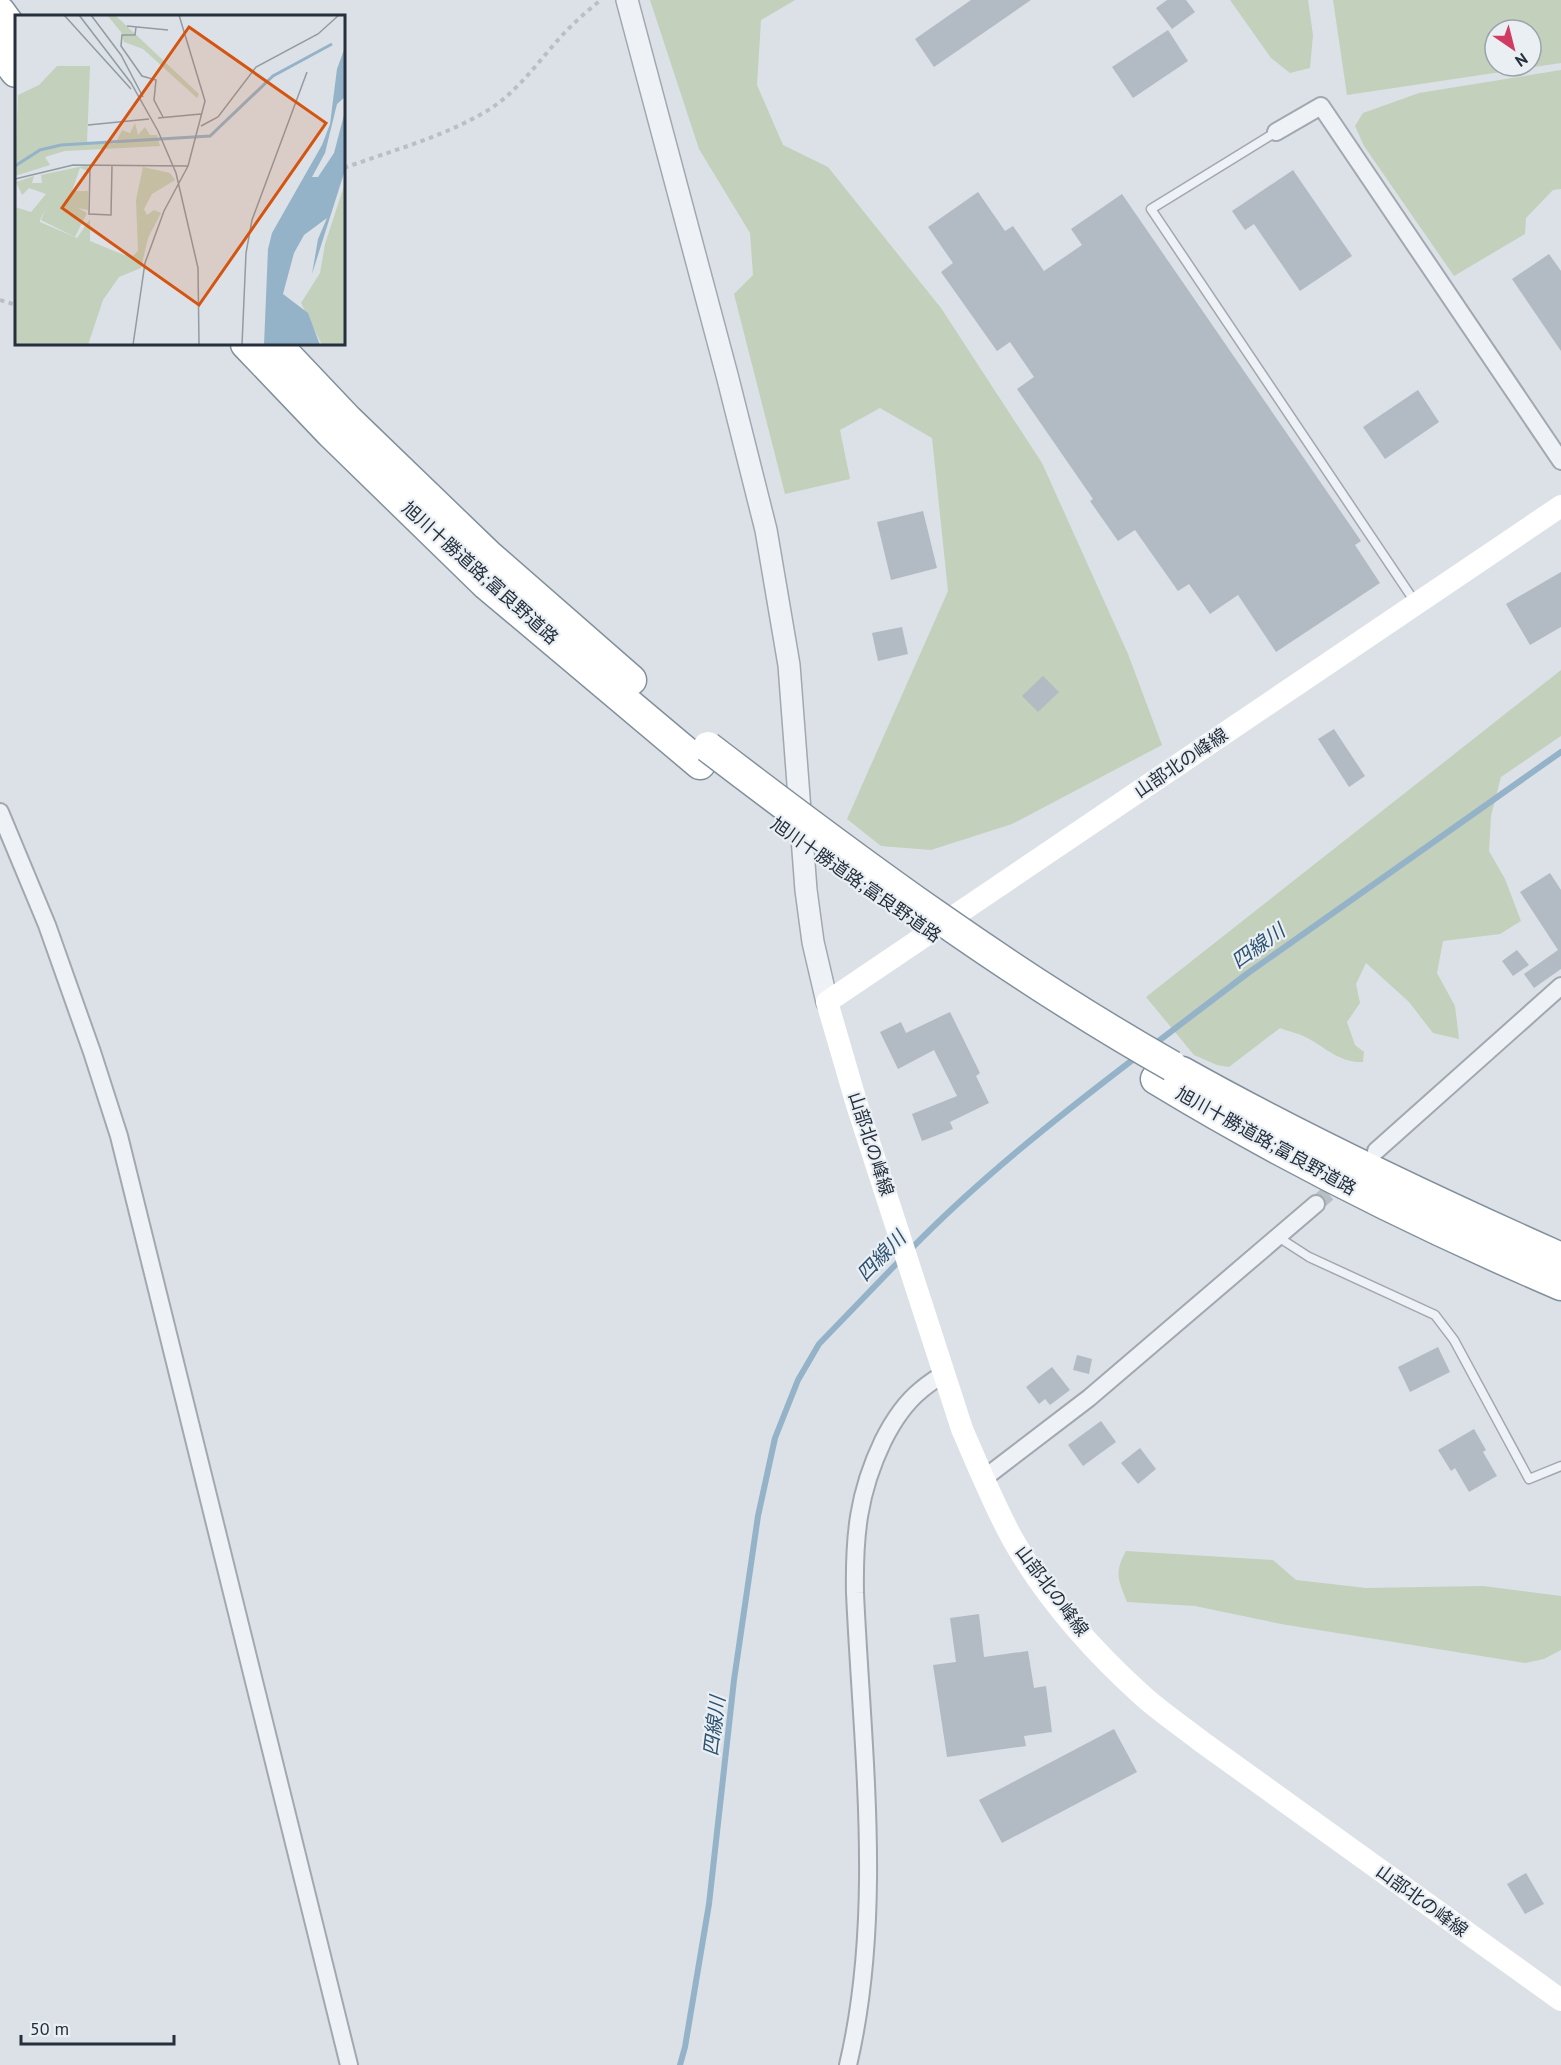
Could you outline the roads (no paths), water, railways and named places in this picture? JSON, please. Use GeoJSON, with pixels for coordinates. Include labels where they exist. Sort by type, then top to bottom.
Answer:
{"type":"FeatureCollection","features":[{"type":"Feature","properties":{"kind":"highway"},"geometry":{"type":"LineString","coordinates":[[0,12],[15,33]]}},
{"type":"Feature","properties":{"kind":"highway"},"geometry":{"type":"LineString","coordinates":[[0,51],[15,71]]}},
{"type":"Feature","properties":{"kind":"highway","name":"旭川十勝道路;富良野道路"},"geometry":{"type":"LineString","coordinates":[[247,345],[331,433],[486,584],[704,756]]}},
{"type":"Feature","properties":{"kind":"highway","name":"旭川十勝道路;富良野道路"},"geometry":{"type":"LineString","coordinates":[[277,345],[348,420],[488,555],[782,828],[883,901],[993,976],[1164,1072],[1233,1126],[1353,1189],[1494,1243],[1561,1258]]}},
{"type":"Feature","properties":{"kind":"highway"},"geometry":{"type":"LineString","coordinates":[[1494,1243],[1561,1248]]}},
{"type":"Feature","properties":{"kind":"highway"},"geometry":{"type":"LineString","coordinates":[[1494,1243],[1561,1294]]}},
{"type":"Feature","properties":{"kind":"highway","name":"旭川十勝道路;富良野道路"},"geometry":{"type":"LineString","coordinates":[[1494,1243],[1561,1285]]}},
{"type":"Feature","properties":{"kind":"main road","name":"山部北の峰線"},"geometry":{"type":"LineString","coordinates":[[1561,506],[827,1002],[857,1105],[962,1429],[983,1479],[1013,1539],[1044,1586],[1104,1658],[1145,1698],[1561,2001]]}},
{"type":"Feature","properties":{"kind":"street"},"geometry":{"type":"LineString","coordinates":[[627,0],[716,330],[766,530],[789,665],[806,890],[813,942],[827,1002]]}},
{"type":"Feature","properties":{"kind":"street"},"geometry":{"type":"LineString","coordinates":[[1276,132],[1321,106],[1561,460]]}},
{"type":"Feature","properties":{"kind":"street"},"geometry":{"type":"LineString","coordinates":[[0,812],[47,925],[119,1136],[349,2065]]}},
{"type":"Feature","properties":{"kind":"street"},"geometry":{"type":"LineString","coordinates":[[1376,1151],[1561,986]]}},
{"type":"Feature","properties":{"kind":"street"},"geometry":{"type":"LineString","coordinates":[[983,1479],[1089,1398],[1316,1204]]}},
{"type":"Feature","properties":{"kind":"street"},"geometry":{"type":"LineString","coordinates":[[848,2065],[859,2011],[869,1866],[855,1593],[857,1529],[862,1496],[869,1472],[889,1430],[920,1390],[943,1374]]}},
{"type":"Feature","properties":{"kind":"lane"},"geometry":{"type":"LineString","coordinates":[[1276,132],[1150,208],[1417,604]]}},
{"type":"Feature","properties":{"kind":"lane"},"geometry":{"type":"LineString","coordinates":[[1278,1237],[1309,1257],[1435,1315],[1454,1340],[1529,1479],[1561,1466]]}},
{"type":"Feature","properties":{"kind":"waterway","name":"四線川"},"geometry":{"type":"LineString","coordinates":[[1152,1046],[1248,973],[1561,752]]}},
{"type":"Feature","properties":{"kind":"waterway","name":"四線川"},"geometry":{"type":"LineString","coordinates":[[909,1251],[1020,1149],[1139,1055]]}},
{"type":"Feature","properties":{"kind":"waterway","name":"四線川"},"geometry":{"type":"LineString","coordinates":[[680,2065],[709,1904],[734,1680],[758,1516],[775,1438],[798,1380],[819,1344],[902,1258]]}},
{"type":"Feature","properties":{"kind":"tunnel"},"geometry":{"type":"LineString","coordinates":[[1316,1204],[1346,1178]]}}]}
